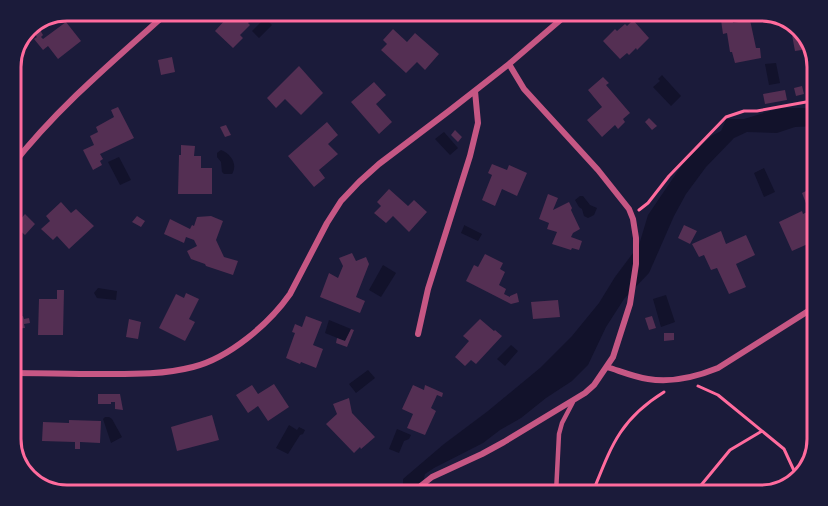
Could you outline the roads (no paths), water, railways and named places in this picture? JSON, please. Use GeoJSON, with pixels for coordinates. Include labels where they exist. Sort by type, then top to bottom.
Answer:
{"type":"FeatureCollection","features":[{"type":"Feature","properties":{"kind":"street"},"geometry":{"type":"LineString","coordinates":[[21,155],[61,109],[158,21]]}},
{"type":"Feature","properties":{"kind":"street"},"geometry":{"type":"LineString","coordinates":[[21,373],[132,375],[156,373],[195,367],[224,354],[252,334],[284,303],[327,223],[341,201],[359,182],[509,64],[559,21]]}},
{"type":"Feature","properties":{"kind":"street"},"geometry":{"type":"LineString","coordinates":[[422,485],[432,477],[489,450],[585,393],[594,385],[613,357],[630,304],[636,264],[636,238],[629,209],[598,170],[524,89],[509,64]]}},
{"type":"Feature","properties":{"kind":"street"},"geometry":{"type":"LineString","coordinates":[[418,334],[428,289],[470,156],[478,123],[475,91]]}},
{"type":"Feature","properties":{"kind":"street"},"geometry":{"type":"LineString","coordinates":[[607,367],[648,379],[701,375],[718,368],[807,312]]}},
{"type":"Feature","properties":{"kind":"lane"},"geometry":{"type":"LineString","coordinates":[[556,485],[559,434],[562,423],[575,399]]}}]}
